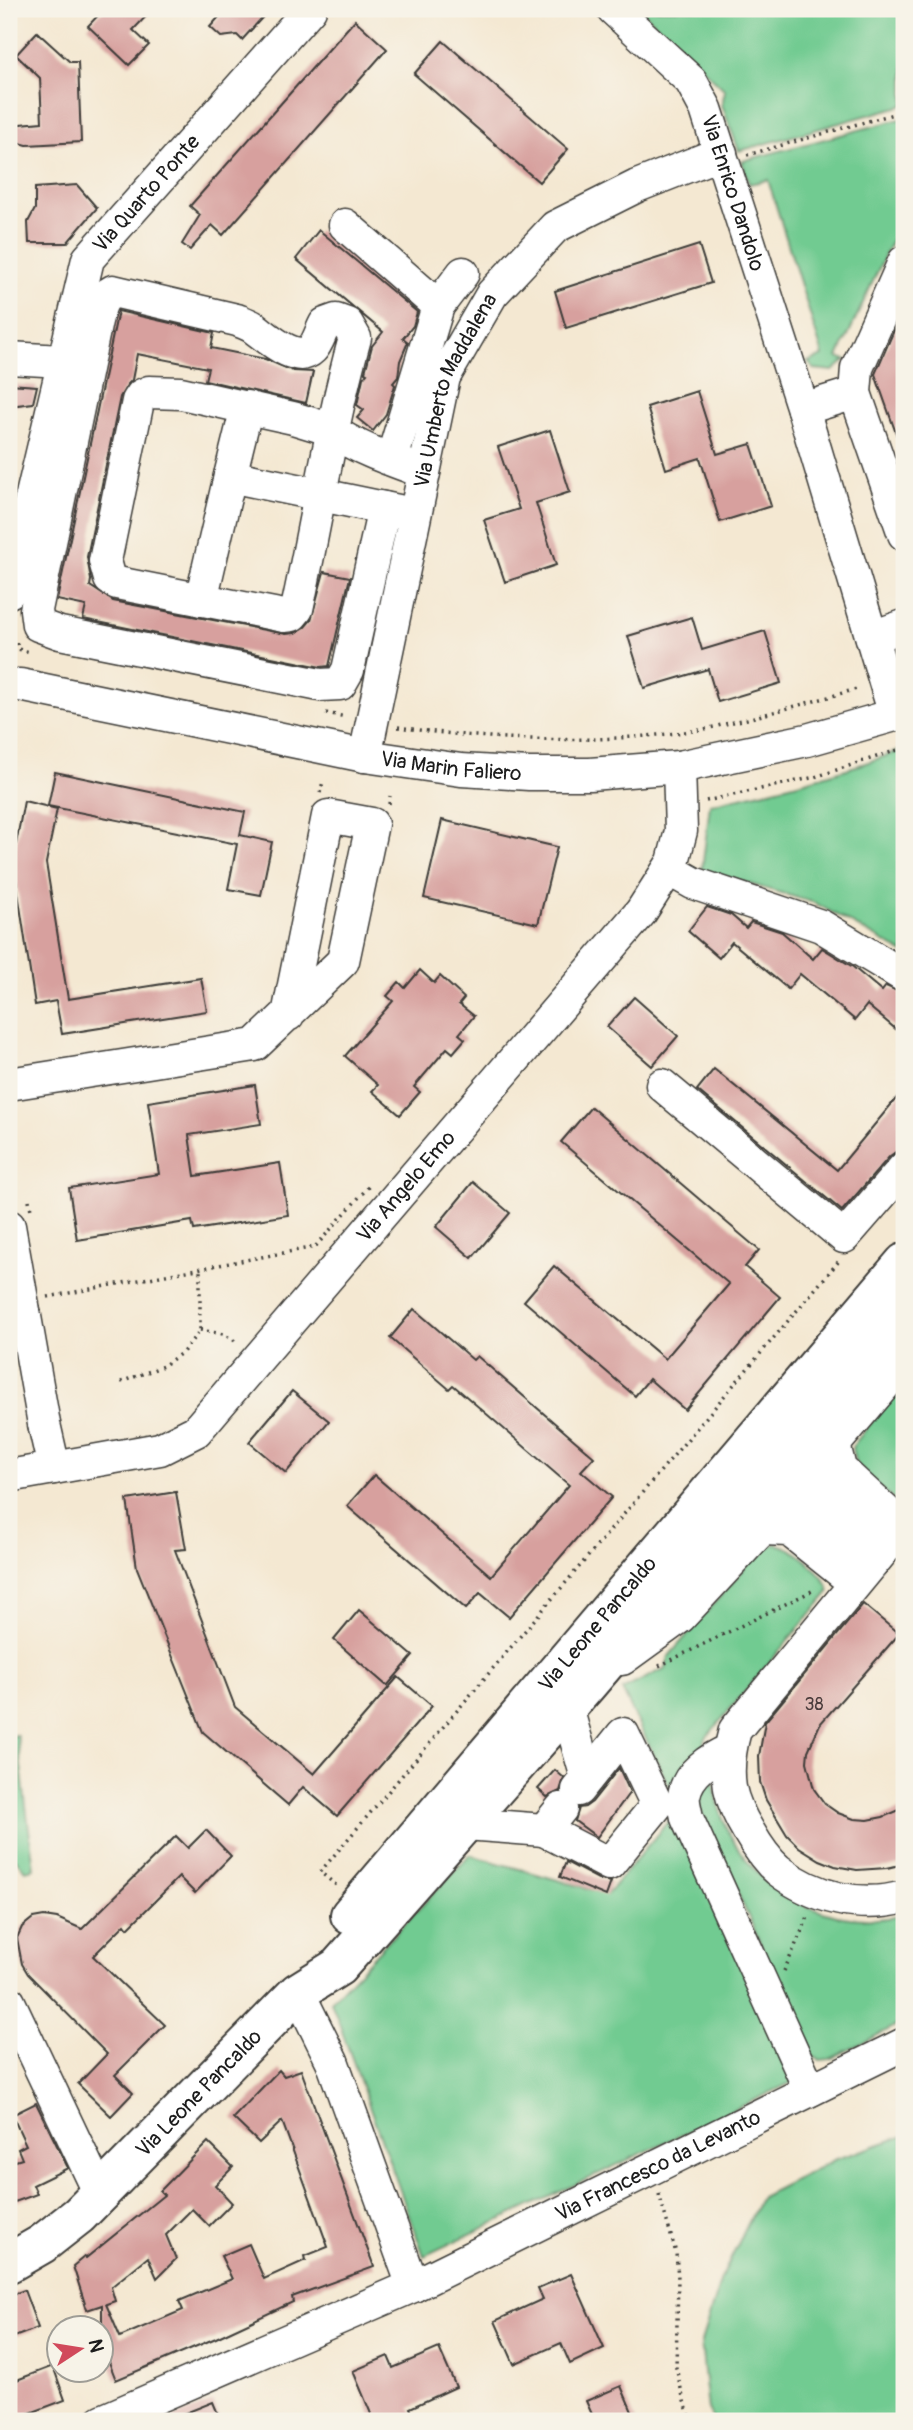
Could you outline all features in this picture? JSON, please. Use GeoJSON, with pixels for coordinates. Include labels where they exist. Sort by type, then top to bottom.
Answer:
{"type":"FeatureCollection","features":[{"type":"Feature","properties":{"kind":"main road","name":"Via Leone Pancaldo"},"geometry":{"type":"LineString","coordinates":[[298,1992],[321,1950],[352,1912],[904,1263]]}},
{"type":"Feature","properties":{"kind":"main road","name":"Via Leone Pancaldo"},"geometry":{"type":"LineString","coordinates":[[9,2263],[42,2244],[100,2194],[298,1992],[338,1967],[577,1697],[904,1314]]}},
{"type":"Feature","properties":{"kind":"street","name":"Via Quarto Ponte"},"geometry":{"type":"LineString","coordinates":[[9,592],[88,259],[310,9]]}},
{"type":"Feature","properties":{"kind":"street","name":"Via Enrico Dandolo"},"geometry":{"type":"LineString","coordinates":[[612,9],[691,81],[730,155],[872,637],[901,714]]}},
{"type":"Feature","properties":{"kind":"street","name":"Via Umberto Maddalena"},"geometry":{"type":"LineString","coordinates":[[365,756],[444,377],[492,293],[555,228],[637,186],[730,155]]}},
{"type":"Feature","properties":{"kind":"street"},"geometry":{"type":"LineString","coordinates":[[345,225],[438,306]]}},
{"type":"Feature","properties":{"kind":"street"},"geometry":{"type":"LineString","coordinates":[[904,261],[857,368],[855,393],[904,534]]}},
{"type":"Feature","properties":{"kind":"street"},"geometry":{"type":"LineString","coordinates":[[391,459],[438,306],[463,273]]}},
{"type":"Feature","properties":{"kind":"street"},"geometry":{"type":"LineString","coordinates":[[384,508],[348,670],[340,684],[331,686],[306,682],[60,633],[38,625],[36,610],[96,321],[100,304],[106,295],[113,291],[237,320],[284,349],[297,353],[307,352],[315,347],[325,324],[336,320],[347,324],[355,338],[339,399],[333,432],[297,609],[292,615],[284,616],[130,587],[110,579],[106,561],[138,401],[142,395],[149,392],[181,393],[293,418],[333,432],[351,444],[424,472]]}},
{"type":"Feature","properties":{"kind":"street"},"geometry":{"type":"LineString","coordinates":[[9,358],[62,361]]}},
{"type":"Feature","properties":{"kind":"street"},"geometry":{"type":"LineString","coordinates":[[803,409],[855,393]]}},
{"type":"Feature","properties":{"kind":"street"},"geometry":{"type":"LineString","coordinates":[[201,600],[247,407]]}},
{"type":"Feature","properties":{"kind":"street"},"geometry":{"type":"LineString","coordinates":[[230,476],[415,514]]}},
{"type":"Feature","properties":{"kind":"street"},"geometry":{"type":"LineString","coordinates":[[872,637],[904,626]]}},
{"type":"Feature","properties":{"kind":"street","name":"Via Marin Faliero"},"geometry":{"type":"LineString","coordinates":[[9,685],[20,685],[365,756],[461,770],[529,774],[590,774],[679,767],[807,740],[901,714]]}},
{"type":"Feature","properties":{"kind":"street","name":"Via Angelo Emo"},"geometry":{"type":"LineString","coordinates":[[9,1476],[160,1449],[196,1431],[641,912],[670,870],[681,831],[679,767]]}},
{"type":"Feature","properties":{"kind":"street"},"geometry":{"type":"LineString","coordinates":[[9,1084],[254,1045],[288,1015],[342,961],[372,824],[328,816],[288,1015]]}},
{"type":"Feature","properties":{"kind":"street"},"geometry":{"type":"LineString","coordinates":[[670,870],[693,883],[821,926],[904,976]]}},
{"type":"Feature","properties":{"kind":"street"},"geometry":{"type":"LineString","coordinates":[[662,1085],[844,1237],[904,1168]]}},
{"type":"Feature","properties":{"kind":"street"},"geometry":{"type":"LineString","coordinates":[[9,1226],[54,1468]]}},
{"type":"Feature","properties":{"kind":"street"},"geometry":{"type":"LineString","coordinates":[[465,1824],[568,1802],[577,1697],[680,1617],[762,1529],[904,1362]]}},
{"type":"Feature","properties":{"kind":"street"},"geometry":{"type":"LineString","coordinates":[[834,1444],[840,1469],[884,1542]]}},
{"type":"Feature","properties":{"kind":"street"},"geometry":{"type":"LineString","coordinates":[[799,1485],[884,1542]]}},
{"type":"Feature","properties":{"kind":"street"},"geometry":{"type":"LineString","coordinates":[[762,1529],[884,1542]]}},
{"type":"Feature","properties":{"kind":"street"},"geometry":{"type":"LineString","coordinates":[[884,1542],[735,1730],[730,1750],[730,1788],[740,1818],[754,1841],[778,1870],[837,1900],[885,1903],[904,1897]]}},
{"type":"Feature","properties":{"kind":"street"},"geometry":{"type":"LineString","coordinates":[[730,1750],[710,1759],[690,1780],[684,1796],[687,1818],[810,2090]]}},
{"type":"Feature","properties":{"kind":"street"},"geometry":{"type":"LineString","coordinates":[[298,1992],[332,2061],[413,2286]]}},
{"type":"Feature","properties":{"kind":"street"},"geometry":{"type":"LineString","coordinates":[[9,2002],[100,2194]]}},
{"type":"Feature","properties":{"kind":"street","name":"Via Francesco da Levanto"},"geometry":{"type":"LineString","coordinates":[[102,2421],[413,2286],[904,2044]]}},
{"type":"Feature","properties":{"kind":"path"},"geometry":{"type":"LineString","coordinates":[[9,21],[20,9]]}},
{"type":"Feature","properties":{"kind":"path"},"geometry":{"type":"LineString","coordinates":[[730,155],[904,111]]}},
{"type":"Feature","properties":{"kind":"path"},"geometry":{"type":"LineString","coordinates":[[17,643],[18,649],[41,654]]}},
{"type":"Feature","properties":{"kind":"path"},"geometry":{"type":"LineString","coordinates":[[326,713],[455,734],[548,740],[620,738],[703,729],[804,705],[862,687]]}},
{"type":"Feature","properties":{"kind":"path"},"geometry":{"type":"LineString","coordinates":[[704,811],[705,801],[815,777],[904,748]]}},
{"type":"Feature","properties":{"kind":"path"},"geometry":{"type":"LineString","coordinates":[[45,1297],[315,1247]]}},
{"type":"Feature","properties":{"kind":"path"},"geometry":{"type":"LineString","coordinates":[[337,1886],[320,1872],[841,1259]]}},
{"type":"Feature","properties":{"kind":"path"},"geometry":{"type":"LineString","coordinates":[[121,1382],[163,1366],[183,1352],[200,1331],[200,1268]]}},
{"type":"Feature","properties":{"kind":"path"},"geometry":{"type":"LineString","coordinates":[[200,1331],[223,1335],[243,1346]]}},
{"type":"Feature","properties":{"kind":"path"},"geometry":{"type":"LineString","coordinates":[[654,1669],[818,1588]]}},
{"type":"Feature","properties":{"kind":"path"},"geometry":{"type":"LineString","coordinates":[[770,2002],[819,1893]]}},
{"type":"Feature","properties":{"kind":"path"},"geometry":{"type":"LineString","coordinates":[[652,2169],[676,2253],[676,2368],[692,2421]]}},
{"type":"Feature","properties":{"kind":"green space"},"geometry":{"type":"Polygon","coordinates":[[[640,9],[904,9],[904,105],[739,151],[722,105],[725,90],[640,9]]]}},
{"type":"Feature","properties":{"kind":"green space"},"geometry":{"type":"Polygon","coordinates":[[[904,118],[904,214],[838,357],[846,360],[833,371],[814,369],[808,362],[823,356],[768,180],[749,184],[742,161],[904,118]]]}},
{"type":"Feature","properties":{"kind":"green space"},"geometry":{"type":"Polygon","coordinates":[[[904,749],[904,953],[815,903],[702,870],[710,804],[783,787],[904,749]]]}},
{"type":"Feature","properties":{"kind":"green space"},"geometry":{"type":"Polygon","coordinates":[[[904,1381],[904,1502],[897,1502],[862,1472],[853,1456],[852,1447],[904,1381]]]}},
{"type":"Feature","properties":{"kind":"green space"},"geometry":{"type":"Polygon","coordinates":[[[776,1544],[792,1550],[808,1562],[822,1576],[830,1591],[704,1740],[704,1747],[671,1790],[622,1690],[666,1668],[669,1656],[755,1556],[765,1547],[776,1544]]]}},
{"type":"Feature","properties":{"kind":"green space"},"geometry":{"type":"Polygon","coordinates":[[[17,1735],[34,1868],[25,1870],[9,1850],[9,1736],[17,1735]]]}},
{"type":"Feature","properties":{"kind":"green space"},"geometry":{"type":"Polygon","coordinates":[[[712,1776],[721,1815],[731,1837],[763,1878],[783,1893],[828,1914],[878,1919],[904,1915],[904,2022],[830,2059],[820,2060],[811,2056],[699,1807],[700,1784],[712,1776]]]}},
{"type":"Feature","properties":{"kind":"green space"},"geometry":{"type":"Polygon","coordinates":[[[675,1813],[797,2080],[424,2256],[331,2001],[470,1855],[607,1894],[675,1813]]]}},
{"type":"Feature","properties":{"kind":"green space"},"geometry":{"type":"Polygon","coordinates":[[[904,2136],[904,2421],[714,2421],[708,2410],[701,2342],[721,2279],[761,2197],[834,2160],[904,2136]]]}},
{"type":"Feature","properties":{"kind":"building"},"geometry":{"type":"Polygon","coordinates":[[[104,9],[153,9],[133,30],[149,45],[129,65],[88,26],[104,9]]]}},
{"type":"Feature","properties":{"kind":"building"},"geometry":{"type":"Polygon","coordinates":[[[226,9],[270,9],[242,40],[237,35],[221,37],[210,27],[226,9]]]}},
{"type":"Feature","properties":{"kind":"building"},"geometry":{"type":"Polygon","coordinates":[[[355,20],[387,49],[223,235],[212,225],[190,250],[182,244],[200,215],[190,206],[355,20]]]}},
{"type":"Feature","properties":{"kind":"building"},"geometry":{"type":"Polygon","coordinates":[[[37,32],[70,62],[78,62],[81,142],[27,145],[9,140],[9,125],[42,122],[40,78],[16,55],[37,32]]]}},
{"type":"Feature","properties":{"kind":"building"},"geometry":{"type":"Polygon","coordinates":[[[443,41],[568,149],[539,182],[414,74],[443,41]]]}},
{"type":"Feature","properties":{"kind":"building"},"geometry":{"type":"Polygon","coordinates":[[[77,185],[97,208],[67,243],[29,243],[28,222],[35,209],[35,188],[77,185]]]}},
{"type":"Feature","properties":{"kind":"building"},"geometry":{"type":"Polygon","coordinates":[[[319,230],[417,312],[413,326],[403,338],[408,342],[400,361],[398,377],[393,383],[395,385],[386,414],[373,431],[357,418],[364,410],[357,405],[372,346],[383,332],[296,259],[319,230]]]}},
{"type":"Feature","properties":{"kind":"building"},"geometry":{"type":"Polygon","coordinates":[[[699,245],[711,283],[566,328],[555,291],[699,245]]]}},
{"type":"Feature","properties":{"kind":"building"},"geometry":{"type":"Polygon","coordinates":[[[904,307],[904,449],[902,450],[875,374],[904,307]]]}},
{"type":"Feature","properties":{"kind":"building"},"geometry":{"type":"Polygon","coordinates":[[[118,311],[214,333],[211,348],[265,359],[293,371],[313,372],[306,403],[205,380],[208,368],[137,354],[132,380],[120,397],[87,557],[90,586],[113,601],[286,634],[295,633],[311,620],[324,572],[350,577],[329,666],[321,667],[83,619],[86,606],[57,600],[118,311]]]}},
{"type":"Feature","properties":{"kind":"building"},"geometry":{"type":"Polygon","coordinates":[[[9,384],[37,386],[33,403],[9,406],[9,384]]]}},
{"type":"Feature","properties":{"kind":"building"},"geometry":{"type":"Polygon","coordinates":[[[697,391],[717,454],[751,444],[771,506],[720,522],[700,458],[666,469],[647,407],[697,391]]]}},
{"type":"Feature","properties":{"kind":"building"},"geometry":{"type":"Polygon","coordinates":[[[550,430],[570,492],[536,503],[556,565],[505,582],[484,520],[519,509],[498,447],[550,430]]]}},
{"type":"Feature","properties":{"kind":"building"},"geometry":{"type":"Polygon","coordinates":[[[692,617],[702,650],[765,631],[781,683],[718,702],[708,669],[644,688],[628,636],[692,617]]]}},
{"type":"Feature","properties":{"kind":"building"},"geometry":{"type":"Polygon","coordinates":[[[55,772],[245,812],[240,835],[272,842],[261,895],[228,889],[237,844],[48,806],[55,772]]]}},
{"type":"Feature","properties":{"kind":"building"},"geometry":{"type":"Polygon","coordinates":[[[24,801],[57,809],[46,863],[68,999],[201,978],[207,1011],[62,1034],[56,1001],[35,1005],[13,860],[24,801]]]}},
{"type":"Feature","properties":{"kind":"building"},"geometry":{"type":"Polygon","coordinates":[[[442,820],[557,847],[538,924],[424,898],[442,820]]]}},
{"type":"Feature","properties":{"kind":"building"},"geometry":{"type":"Polygon","coordinates":[[[707,907],[731,915],[746,928],[751,922],[782,932],[813,959],[822,948],[853,967],[882,991],[886,986],[904,994],[904,1036],[867,1005],[855,1020],[800,974],[788,989],[732,942],[719,958],[688,931],[707,907]]]}},
{"type":"Feature","properties":{"kind":"building"},"geometry":{"type":"Polygon","coordinates":[[[420,970],[434,983],[440,976],[464,998],[459,1004],[474,1016],[459,1034],[465,1039],[453,1053],[447,1048],[414,1087],[420,1092],[400,1115],[372,1091],[378,1085],[345,1056],[393,1001],[387,996],[399,982],[405,988],[420,970]]]}},
{"type":"Feature","properties":{"kind":"building"},"geometry":{"type":"Polygon","coordinates":[[[634,997],[678,1036],[652,1066],[607,1027],[634,997]]]}},
{"type":"Feature","properties":{"kind":"building"},"geometry":{"type":"Polygon","coordinates":[[[714,1069],[837,1170],[904,1089],[904,1150],[890,1156],[842,1211],[697,1090],[714,1069]]]}},
{"type":"Feature","properties":{"kind":"building"},"geometry":{"type":"Polygon","coordinates":[[[255,1085],[261,1124],[189,1135],[195,1176],[280,1163],[288,1215],[194,1230],[192,1221],[77,1240],[69,1188],[159,1174],[148,1102],[255,1085]]]}},
{"type":"Feature","properties":{"kind":"building"},"geometry":{"type":"Polygon","coordinates":[[[591,1107],[759,1250],[745,1267],[780,1297],[685,1410],[649,1379],[635,1396],[524,1301],[554,1266],[665,1359],[729,1284],[561,1142],[591,1107]]]}},
{"type":"Feature","properties":{"kind":"building"},"geometry":{"type":"Polygon","coordinates":[[[473,1182],[510,1213],[472,1258],[436,1227],[473,1182]]]}},
{"type":"Feature","properties":{"kind":"building"},"geometry":{"type":"Polygon","coordinates":[[[414,1309],[473,1360],[477,1356],[594,1457],[581,1471],[612,1497],[509,1617],[480,1593],[466,1609],[347,1506],[374,1475],[491,1576],[569,1485],[453,1385],[449,1389],[390,1338],[414,1309]]]}},
{"type":"Feature","properties":{"kind":"building"},"geometry":{"type":"Polygon","coordinates":[[[292,1391],[329,1421],[286,1473],[249,1442],[292,1391]]]}},
{"type":"Feature","properties":{"kind":"building"},"geometry":{"type":"Polygon","coordinates":[[[176,1492],[186,1549],[175,1550],[235,1707],[314,1774],[398,1677],[432,1706],[337,1816],[303,1787],[288,1805],[203,1732],[137,1568],[127,1500],[176,1492]]]}},
{"type":"Feature","properties":{"kind":"building"},"geometry":{"type":"Polygon","coordinates":[[[863,1604],[899,1634],[820,1724],[808,1751],[807,1762],[814,1789],[825,1804],[838,1813],[854,1819],[868,1820],[904,1808],[904,1864],[857,1870],[820,1860],[799,1847],[787,1835],[766,1800],[760,1782],[759,1756],[765,1722],[863,1604]]]}},
{"type":"Feature","properties":{"kind":"building"},"geometry":{"type":"Polygon","coordinates":[[[359,1610],[413,1656],[387,1686],[334,1640],[359,1610]]]}},
{"type":"Feature","properties":{"kind":"building"},"geometry":{"type":"Polygon","coordinates":[[[619,1768],[630,1792],[597,1837],[575,1821],[579,1808],[592,1802],[619,1768]]]}},
{"type":"Feature","properties":{"kind":"building"},"geometry":{"type":"Polygon","coordinates":[[[555,1770],[564,1778],[560,1791],[547,1797],[538,1789],[555,1770]]]}},
{"type":"Feature","properties":{"kind":"building"},"geometry":{"type":"Polygon","coordinates":[[[206,1830],[231,1856],[195,1893],[179,1877],[128,1928],[125,1924],[93,1956],[165,2025],[115,2075],[133,2093],[111,2116],[78,2084],[107,2054],[28,1974],[22,1964],[17,1938],[22,1927],[33,1918],[44,1916],[57,1918],[82,1929],[176,1836],[188,1848],[206,1830]]]}},
{"type":"Feature","properties":{"kind":"building"},"geometry":{"type":"Polygon","coordinates":[[[566,1862],[600,1880],[611,1882],[606,1896],[560,1877],[566,1862]]]}},
{"type":"Feature","properties":{"kind":"building"},"geometry":{"type":"Polygon","coordinates":[[[279,2070],[284,2076],[301,2070],[374,2267],[292,2297],[293,2302],[116,2380],[116,2328],[120,2337],[183,2310],[179,2301],[232,2279],[221,2256],[249,2244],[264,2279],[306,2260],[305,2256],[328,2247],[282,2121],[259,2143],[233,2118],[279,2070]]]}},
{"type":"Feature","properties":{"kind":"building"},"geometry":{"type":"Polygon","coordinates":[[[36,2103],[68,2168],[33,2185],[37,2194],[9,2204],[9,2163],[22,2159],[18,2149],[26,2145],[12,2115],[36,2103]]]}},
{"type":"Feature","properties":{"kind":"building"},"geometry":{"type":"Polygon","coordinates":[[[208,2142],[233,2167],[215,2185],[232,2203],[209,2226],[192,2209],[166,2235],[176,2259],[157,2278],[148,2257],[111,2287],[115,2301],[106,2304],[110,2314],[102,2314],[102,2305],[87,2310],[73,2266],[164,2195],[160,2191],[208,2142]]]}},
{"type":"Feature","properties":{"kind":"building"},"geometry":{"type":"Polygon","coordinates":[[[571,2274],[604,2348],[570,2364],[561,2343],[514,2364],[495,2321],[543,2299],[538,2288],[571,2274]]]}},
{"type":"Feature","properties":{"kind":"building"},"geometry":{"type":"Polygon","coordinates":[[[24,2290],[38,2328],[9,2339],[9,2296],[24,2290]]]}},
{"type":"Feature","properties":{"kind":"building"},"geometry":{"type":"Polygon","coordinates":[[[439,2348],[456,2387],[410,2408],[416,2421],[374,2421],[353,2371],[388,2356],[393,2368],[439,2348]]]}},
{"type":"Feature","properties":{"kind":"building"},"geometry":{"type":"Polygon","coordinates":[[[46,2369],[46,2384],[59,2384],[65,2400],[9,2421],[9,2383],[46,2369]]]}},
{"type":"Feature","properties":{"kind":"building"},"geometry":{"type":"Polygon","coordinates":[[[621,2386],[636,2421],[595,2421],[586,2401],[621,2386]]]}},
{"type":"Feature","properties":{"kind":"building"},"geometry":{"type":"Polygon","coordinates":[[[213,2402],[221,2421],[168,2421],[168,2420],[213,2402]]]}}]}
